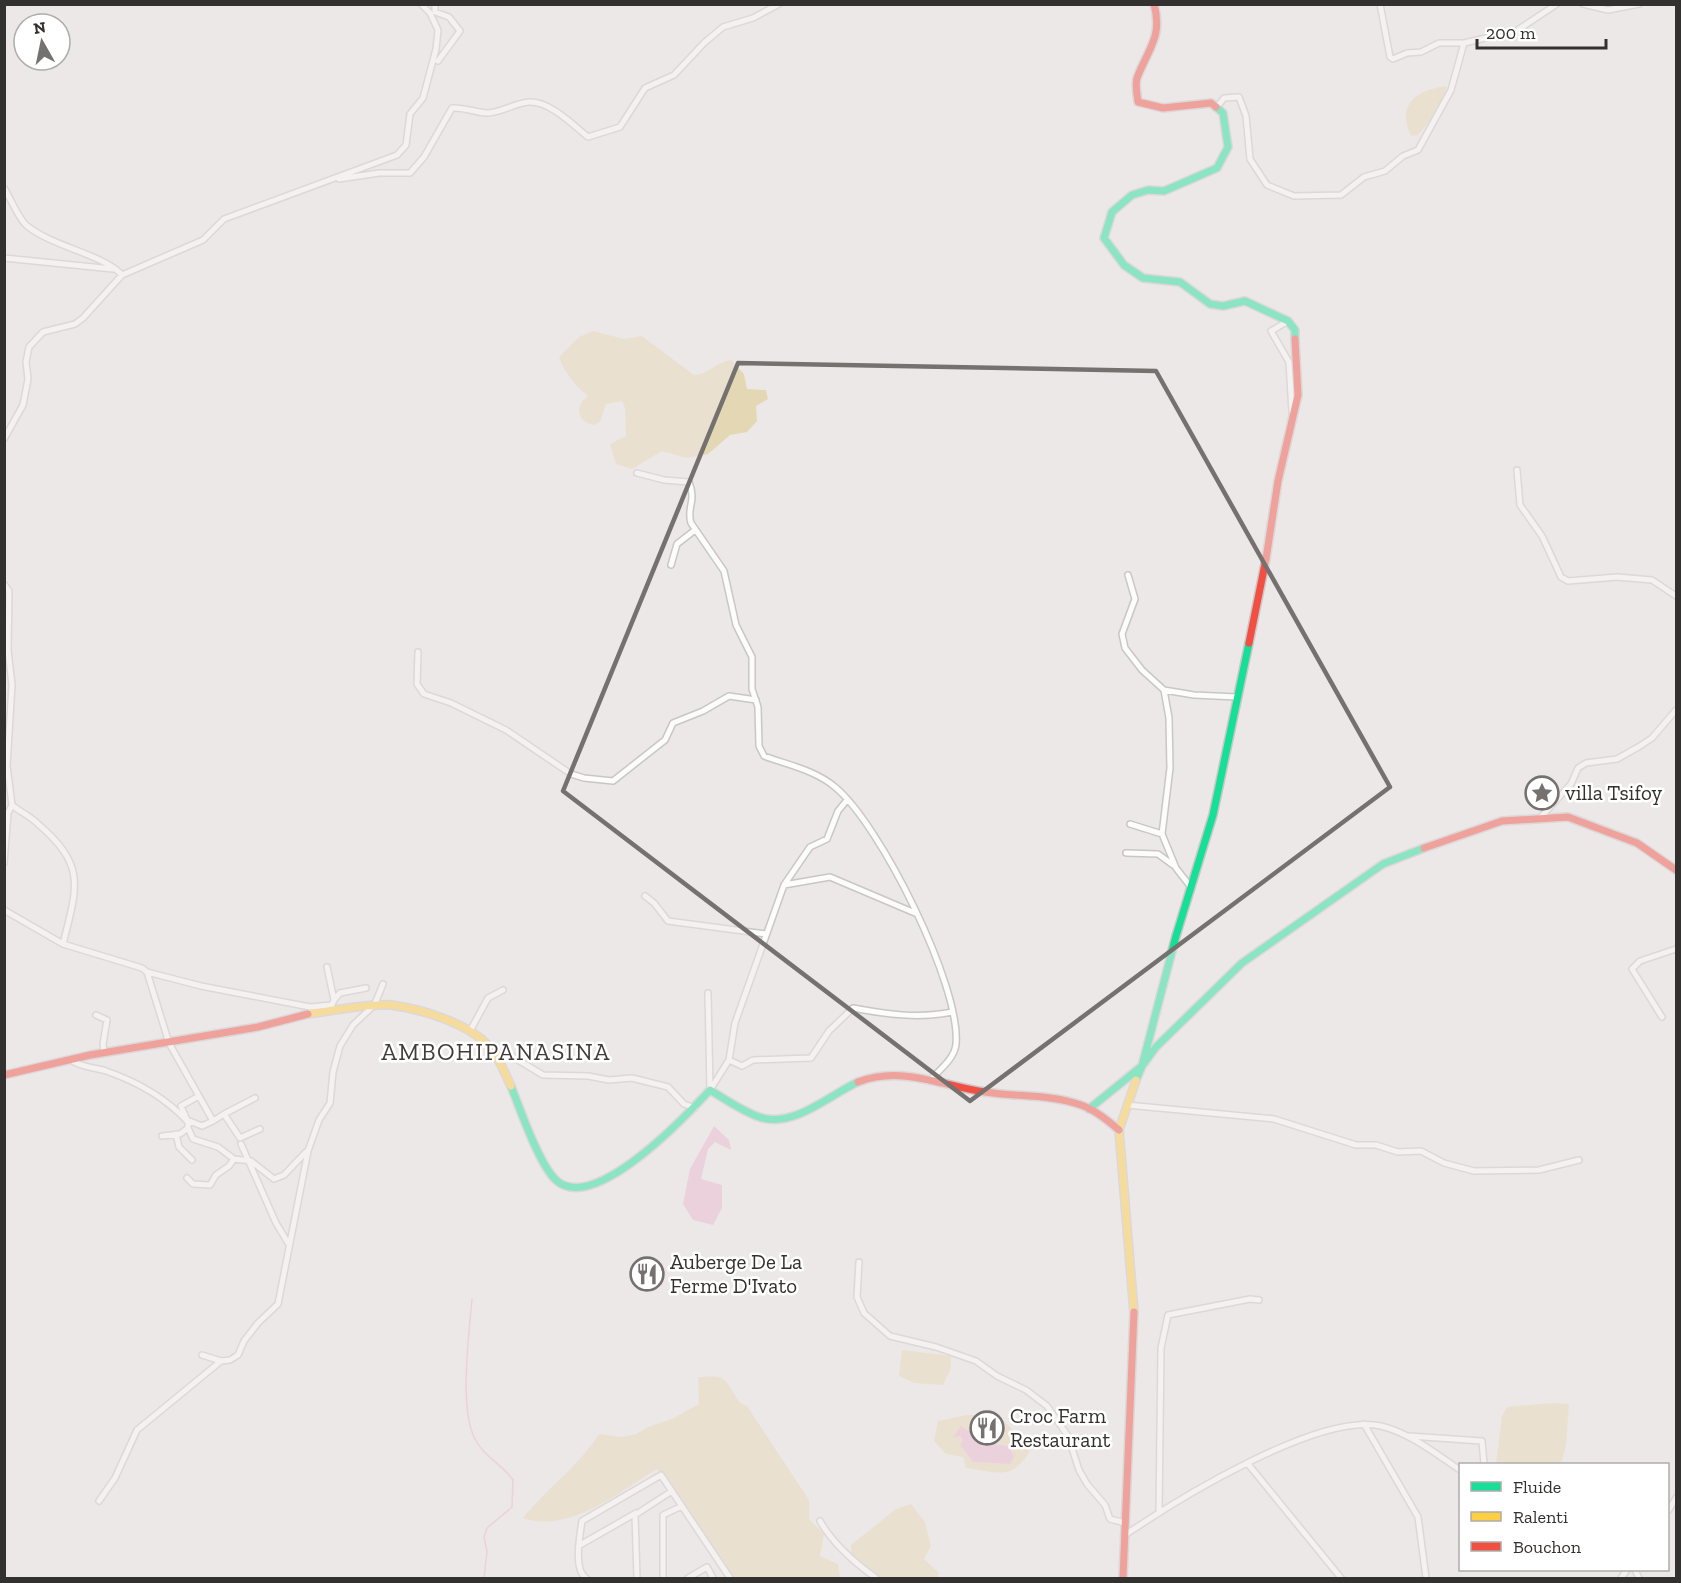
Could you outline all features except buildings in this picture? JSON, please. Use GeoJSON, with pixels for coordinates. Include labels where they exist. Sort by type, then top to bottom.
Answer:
{"type":"FeatureCollection","features":[{"type":"Feature","properties":{"kind":"street"},"geometry":{"type":"LineString","coordinates":[[421,4],[433,13],[449,17],[460,31],[438,61]]}},
{"type":"Feature","properties":{"kind":"street"},"geometry":{"type":"LineString","coordinates":[[4,258],[119,273],[202,240],[224,219],[397,155],[406,145],[410,114],[423,98],[436,49],[438,30],[433,13],[435,4]]}},
{"type":"Feature","properties":{"kind":"street"},"geometry":{"type":"LineString","coordinates":[[328,180],[379,173],[410,173],[424,157],[452,108],[464,107],[485,113],[501,112],[529,102],[541,103],[588,137],[620,127],[645,88],[674,75],[704,43],[723,27],[753,18],[779,4]]}},
{"type":"Feature","properties":{"kind":"street"},"geometry":{"type":"LineString","coordinates":[[1124,1578],[1134,1317],[1119,1130],[1126,1105],[1142,1066],[1190,886],[1213,815],[1265,567],[1278,481],[1298,395],[1295,375],[1295,330],[1288,321],[1245,302],[1223,306],[1210,304],[1180,282],[1143,278],[1124,265],[1104,238],[1107,220],[1113,210],[1129,196],[1156,188],[1164,191],[1217,168],[1228,147],[1223,113],[1211,104],[1155,108],[1146,107],[1138,102],[1136,80],[1154,46],[1158,18],[1154,4]]}},
{"type":"Feature","properties":{"kind":"street"},"geometry":{"type":"LineString","coordinates":[[1380,4],[1390,57],[1393,59],[1407,53],[1421,52],[1439,43],[1464,43],[1516,31],[1557,4]]}},
{"type":"Feature","properties":{"kind":"street"},"geometry":{"type":"LineString","coordinates":[[1583,4],[1608,10],[1639,4]]}},
{"type":"Feature","properties":{"kind":"street"},"geometry":{"type":"LineString","coordinates":[[1217,107],[1224,98],[1239,97],[1246,116],[1250,159],[1267,186],[1294,196],[1341,195],[1364,177],[1385,171],[1403,156],[1418,150],[1451,90],[1464,43]]}},
{"type":"Feature","properties":{"kind":"street"},"geometry":{"type":"LineString","coordinates":[[5,191],[25,224],[68,249],[108,264],[119,273]]}},
{"type":"Feature","properties":{"kind":"street"},"geometry":{"type":"LineString","coordinates":[[4,440],[23,405],[28,379],[26,363],[29,347],[43,332],[75,324],[83,318],[119,273]]}},
{"type":"Feature","properties":{"kind":"street"},"geometry":{"type":"LineString","coordinates":[[1288,321],[1271,331],[1288,363],[1291,421]]}},
{"type":"Feature","properties":{"kind":"street"},"geometry":{"type":"LineString","coordinates":[[1517,470],[1520,505],[1542,536],[1561,577],[1568,581],[1617,577],[1652,580],[1677,596]]}},
{"type":"Feature","properties":{"kind":"street"},"geometry":{"type":"LineString","coordinates":[[637,473],[664,480],[689,482],[694,495],[688,517],[694,530],[724,571],[736,625],[752,657],[752,689],[760,726],[759,746],[764,756],[811,772],[835,787],[847,800],[900,876],[936,958],[952,1012],[956,1046],[948,1063],[933,1077]]}},
{"type":"Feature","properties":{"kind":"street"},"geometry":{"type":"LineString","coordinates":[[671,565],[677,544],[694,530]]}},
{"type":"Feature","properties":{"kind":"street"},"geometry":{"type":"LineString","coordinates":[[1128,575],[1135,599],[1122,634],[1125,648],[1142,670],[1164,690],[1194,695],[1237,697]]}},
{"type":"Feature","properties":{"kind":"street"},"geometry":{"type":"LineString","coordinates":[[4,584],[9,591],[8,650],[12,685],[8,765],[12,804],[8,813],[4,863]]}},
{"type":"Feature","properties":{"kind":"street"},"geometry":{"type":"LineString","coordinates":[[418,652],[417,684],[424,694],[452,703],[506,730],[571,774],[598,780],[613,781],[665,740],[673,723],[703,711],[729,696],[756,700]]}},
{"type":"Feature","properties":{"kind":"street"},"geometry":{"type":"LineString","coordinates":[[1164,690],[1169,718],[1170,768],[1162,834],[1176,868]]}},
{"type":"Feature","properties":{"kind":"street"},"geometry":{"type":"LineString","coordinates":[[1541,816],[1571,784],[1578,768],[1586,763],[1617,759],[1640,746],[1652,738],[1677,710]]}},
{"type":"Feature","properties":{"kind":"street"},"geometry":{"type":"LineString","coordinates":[[4,910],[63,944],[142,968],[147,972],[201,986],[310,1007],[390,1005],[429,1014],[470,1031],[489,1046],[496,1056],[548,1172],[560,1184],[571,1188],[598,1182],[618,1173],[695,1108],[710,1090],[729,1060],[735,1023],[784,885],[810,848],[827,839],[838,811],[847,800]]}},
{"type":"Feature","properties":{"kind":"street"},"geometry":{"type":"LineString","coordinates":[[12,804],[56,840],[72,865],[75,890],[63,944]]}},
{"type":"Feature","properties":{"kind":"street"},"geometry":{"type":"LineString","coordinates":[[1089,1109],[1142,1066],[1177,1025],[1253,953],[1318,912],[1383,864],[1464,832],[1503,821],[1541,816],[1568,817],[1582,821],[1637,843],[1677,870]]}},
{"type":"Feature","properties":{"kind":"street"},"geometry":{"type":"LineString","coordinates":[[1130,824],[1162,834]]}},
{"type":"Feature","properties":{"kind":"street"},"geometry":{"type":"LineString","coordinates":[[1126,853],[1158,854],[1176,868],[1190,886]]}},
{"type":"Feature","properties":{"kind":"street"},"geometry":{"type":"LineString","coordinates":[[784,885],[830,877],[915,914]]}},
{"type":"Feature","properties":{"kind":"street"},"geometry":{"type":"LineString","coordinates":[[645,896],[654,903],[668,921],[765,934]]}},
{"type":"Feature","properties":{"kind":"street"},"geometry":{"type":"LineString","coordinates":[[1662,1017],[1632,969],[1640,961],[1677,949]]}},
{"type":"Feature","properties":{"kind":"street"},"geometry":{"type":"LineString","coordinates":[[327,967],[331,1005]]}},
{"type":"Feature","properties":{"kind":"street"},"geometry":{"type":"LineString","coordinates":[[147,972],[169,1042],[213,1121]]}},
{"type":"Feature","properties":{"kind":"street"},"geometry":{"type":"LineString","coordinates":[[202,1355],[221,1361],[230,1360],[238,1355],[244,1341],[258,1323],[279,1304],[288,1243],[308,1151],[319,1120],[330,1103],[333,1072],[340,1046],[353,1025],[372,1007],[383,984]]}},
{"type":"Feature","properties":{"kind":"street"},"geometry":{"type":"LineString","coordinates":[[4,1075],[71,1059],[169,1042],[331,1005],[340,993],[366,987]]}},
{"type":"Feature","properties":{"kind":"street"},"geometry":{"type":"LineString","coordinates":[[470,1031],[488,998],[503,990]]}},
{"type":"Feature","properties":{"kind":"street"},"geometry":{"type":"LineString","coordinates":[[708,993],[710,1090]]}},
{"type":"Feature","properties":{"kind":"street"},"geometry":{"type":"LineString","coordinates":[[729,1060],[741,1066],[753,1060],[811,1058],[829,1031],[853,1008],[882,1013],[933,1016],[952,1012]]}},
{"type":"Feature","properties":{"kind":"street"},"geometry":{"type":"LineString","coordinates":[[96,1015],[106,1020],[107,1023],[103,1044],[104,1053]]}},
{"type":"Feature","properties":{"kind":"street"},"geometry":{"type":"LineString","coordinates":[[496,1056],[508,1054],[543,1075],[588,1076],[609,1080],[632,1078],[668,1087],[684,1104],[695,1108]]}},
{"type":"Feature","properties":{"kind":"street"},"geometry":{"type":"LineString","coordinates":[[71,1059],[78,1065],[105,1071],[146,1086],[187,1120],[202,1126],[255,1098]]}},
{"type":"Feature","properties":{"kind":"street"},"geometry":{"type":"LineString","coordinates":[[710,1090],[747,1113],[769,1122],[788,1119],[855,1082],[873,1077],[905,1075],[933,1077],[979,1092],[1029,1095],[1089,1109],[1119,1130]]}},
{"type":"Feature","properties":{"kind":"street"},"geometry":{"type":"LineString","coordinates":[[199,1096],[181,1106],[193,1139],[218,1147],[234,1159],[250,1161],[274,1179],[284,1175],[308,1151]]}},
{"type":"Feature","properties":{"kind":"street"},"geometry":{"type":"LineString","coordinates":[[1126,1105],[1274,1119],[1356,1145],[1376,1145],[1398,1152],[1421,1151],[1444,1163],[1474,1171],[1539,1170],[1579,1160]]}},
{"type":"Feature","properties":{"kind":"street"},"geometry":{"type":"LineString","coordinates":[[224,1114],[240,1138],[260,1129]]}},
{"type":"Feature","properties":{"kind":"street"},"geometry":{"type":"LineString","coordinates":[[162,1136],[176,1134],[188,1128]]}},
{"type":"Feature","properties":{"kind":"street"},"geometry":{"type":"LineString","coordinates":[[176,1134],[179,1147],[192,1160]]}},
{"type":"Feature","properties":{"kind":"street"},"geometry":{"type":"LineString","coordinates":[[241,1144],[276,1223],[288,1243]]}},
{"type":"Feature","properties":{"kind":"street"},"geometry":{"type":"LineString","coordinates":[[186,1178],[193,1184],[210,1185],[216,1175],[229,1166],[234,1159]]}},
{"type":"Feature","properties":{"kind":"street"},"geometry":{"type":"LineString","coordinates":[[859,1262],[857,1297],[864,1313],[890,1336],[936,1347],[976,1361],[997,1376],[1026,1390],[1047,1406],[1068,1436],[1086,1484],[1105,1505],[1110,1519],[1125,1523]]}},
{"type":"Feature","properties":{"kind":"street"},"geometry":{"type":"LineString","coordinates":[[1159,1512],[1161,1348],[1168,1315],[1250,1299],[1259,1300]]}},
{"type":"Feature","properties":{"kind":"street"},"geometry":{"type":"LineString","coordinates":[[99,1501],[115,1478],[137,1430],[221,1361]]}},
{"type":"Feature","properties":{"kind":"street"},"geometry":{"type":"LineString","coordinates":[[1125,1535],[1209,1482],[1316,1433],[1353,1424],[1381,1426],[1408,1436],[1459,1469]]}},
{"type":"Feature","properties":{"kind":"street"},"geometry":{"type":"LineString","coordinates":[[1364,1425],[1418,1517],[1426,1578]]}},
{"type":"Feature","properties":{"kind":"street"},"geometry":{"type":"LineString","coordinates":[[1408,1436],[1482,1441],[1484,1463]]}},
{"type":"Feature","properties":{"kind":"street"},"geometry":{"type":"LineString","coordinates":[[1248,1464],[1341,1578]]}},
{"type":"Feature","properties":{"kind":"street"},"geometry":{"type":"LineString","coordinates":[[586,1578],[582,1575],[579,1565],[582,1521],[661,1475],[730,1578]]}},
{"type":"Feature","properties":{"kind":"street"},"geometry":{"type":"LineString","coordinates":[[580,1545],[672,1491]]}},
{"type":"Feature","properties":{"kind":"street"},"geometry":{"type":"LineString","coordinates":[[663,1578],[663,1515],[682,1506]]}},
{"type":"Feature","properties":{"kind":"street"},"geometry":{"type":"LineString","coordinates":[[636,1513],[637,1578]]}},
{"type":"Feature","properties":{"kind":"street"},"geometry":{"type":"LineString","coordinates":[[820,1521],[826,1533],[857,1564],[876,1578]]}},
{"type":"Feature","properties":{"kind":"street"},"geometry":{"type":"LineString","coordinates":[[688,1578],[707,1567],[713,1578]]}},
{"type":"Feature","properties":{"kind":"highlighted area"},"geometry":{"type":"Polygon","coordinates":[[[738,363],[1156,371],[1390,787],[970,1101],[563,791],[738,363]]]}},
{"type":"Feature","properties":{"kind":"shaded area"},"geometry":{"type":"Polygon","coordinates":[[[1446,86],[1444,97],[1431,119],[1418,135],[1411,136],[1406,116],[1412,101],[1426,91],[1446,86]]]}},
{"type":"Feature","properties":{"kind":"shaded area"},"geometry":{"type":"Polygon","coordinates":[[[593,331],[624,339],[642,336],[694,375],[704,373],[731,360],[744,374],[747,389],[766,390],[768,399],[756,406],[757,421],[747,432],[730,435],[708,454],[687,458],[662,451],[632,469],[616,464],[610,444],[626,436],[625,408],[622,401],[606,404],[600,422],[593,425],[587,423],[583,420],[579,408],[588,396],[570,378],[559,357],[579,337],[593,331]]]}},
{"type":"Feature","properties":{"kind":"shaded area"},"geometry":{"type":"Polygon","coordinates":[[[714,1126],[729,1140],[731,1150],[715,1142],[708,1149],[701,1179],[722,1185],[722,1208],[713,1225],[693,1220],[683,1204],[690,1169],[714,1126]]]}},
{"type":"Feature","properties":{"kind":"shaded area"},"geometry":{"type":"Polygon","coordinates":[[[902,1350],[951,1356],[951,1368],[943,1385],[914,1383],[899,1376],[902,1350]]]}},
{"type":"Feature","properties":{"kind":"shaded area"},"geometry":{"type":"Polygon","coordinates":[[[698,1377],[723,1379],[742,1404],[747,1406],[809,1500],[809,1519],[824,1534],[820,1556],[838,1564],[840,1578],[733,1578],[657,1469],[610,1499],[576,1516],[541,1521],[523,1518],[582,1457],[599,1434],[622,1437],[636,1434],[648,1427],[672,1419],[699,1404],[698,1377]]]}},
{"type":"Feature","properties":{"kind":"shaded area"},"geometry":{"type":"Polygon","coordinates":[[[1569,1404],[1566,1445],[1561,1463],[1496,1463],[1502,1416],[1507,1407],[1569,1404]]]}},
{"type":"Feature","properties":{"kind":"shaded area"},"geometry":{"type":"Polygon","coordinates":[[[967,1415],[998,1415],[1031,1449],[1011,1471],[996,1472],[966,1468],[963,1457],[946,1454],[934,1441],[938,1421],[967,1415]],[[960,1436],[963,1441],[961,1445],[973,1462],[1009,1446],[996,1444],[960,1436]]]}},
{"type":"Feature","properties":{"kind":"shaded area"},"geometry":{"type":"Polygon","coordinates":[[[961,1426],[987,1443],[1009,1446],[1014,1457],[1010,1464],[973,1462],[960,1445],[963,1441],[960,1436],[953,1437],[961,1426]]]}},
{"type":"Feature","properties":{"kind":"shaded area"},"geometry":{"type":"Polygon","coordinates":[[[911,1504],[925,1522],[931,1546],[924,1559],[939,1573],[937,1578],[871,1578],[851,1559],[851,1545],[896,1509],[911,1504]]]}},
{"type":"Feature","properties":{"kind":"waterway"},"geometry":{"type":"LineString","coordinates":[[472,1299],[466,1371],[470,1426],[479,1446],[513,1480],[512,1507],[487,1528],[484,1537],[487,1552],[484,1578]]}},
{"type":"Feature","properties":{"kind":"traffic: fast"},"geometry":{"type":"LineString","coordinates":[[1216,107],[1223,113],[1228,147],[1217,168],[1164,191],[1148,190],[1132,195],[1112,212],[1104,238],[1124,265],[1143,278],[1180,282],[1210,304],[1223,306],[1245,301],[1288,321],[1295,330],[1295,339]]}},
{"type":"Feature","properties":{"kind":"traffic: fast"},"geometry":{"type":"LineString","coordinates":[[1089,1109],[1142,1066],[1176,936],[1213,815],[1249,643]]}},
{"type":"Feature","properties":{"kind":"traffic: fast"},"geometry":{"type":"LineString","coordinates":[[1136,1080],[1142,1066],[1156,1047],[1242,963],[1383,864],[1424,848]]}},
{"type":"Feature","properties":{"kind":"traffic: fast"},"geometry":{"type":"LineString","coordinates":[[511,1086],[544,1163],[557,1181],[574,1187],[594,1184],[616,1173],[639,1157],[661,1139],[710,1090],[746,1112],[772,1119],[798,1115],[858,1082]]}},
{"type":"Feature","properties":{"kind":"traffic: slow"},"geometry":{"type":"LineString","coordinates":[[308,1014],[361,1006],[391,1005],[443,1018],[469,1030],[489,1046],[499,1060],[511,1086]]}},
{"type":"Feature","properties":{"kind":"traffic: slow"},"geometry":{"type":"LineString","coordinates":[[1134,1312],[1119,1130],[1136,1080]]}},
{"type":"Feature","properties":{"kind":"traffic: jam"},"geometry":{"type":"LineString","coordinates":[[1154,4],[1157,25],[1153,42],[1137,78],[1138,102],[1163,108],[1211,103],[1216,107]]}},
{"type":"Feature","properties":{"kind":"traffic: jam"},"geometry":{"type":"LineString","coordinates":[[1249,643],[1266,559],[1278,481],[1298,395],[1295,339]]}},
{"type":"Feature","properties":{"kind":"traffic: jam"},"geometry":{"type":"LineString","coordinates":[[1424,848],[1502,821],[1568,817],[1637,843],[1676,870]]}},
{"type":"Feature","properties":{"kind":"traffic: jam"},"geometry":{"type":"LineString","coordinates":[[4,1075],[90,1055],[258,1027],[308,1014]]}},
{"type":"Feature","properties":{"kind":"traffic: jam"},"geometry":{"type":"LineString","coordinates":[[858,1082],[874,1077],[906,1076],[997,1094],[1069,1101],[1086,1107],[1119,1130]]}},
{"type":"Feature","properties":{"kind":"traffic: jam"},"geometry":{"type":"LineString","coordinates":[[1123,1578],[1134,1312]]}},
{"type":"Feature","properties":{"kind":"place","name":"villa Tsifoy"},"geometry":{"type":"Point","coordinates":[1542,793]}},
{"type":"Feature","properties":{"kind":"place","name":"Auberge De La Ferme D'Ivato"},"geometry":{"type":"Point","coordinates":[647,1274]}},
{"type":"Feature","properties":{"kind":"place","name":"Croc Farm Restaurant"},"geometry":{"type":"Point","coordinates":[987,1428]}},
{"type":"Feature","properties":{"kind":"district","name":"AMBOHIPANASINA"},"geometry":{"type":"Point","coordinates":[496,1052]}}]}
